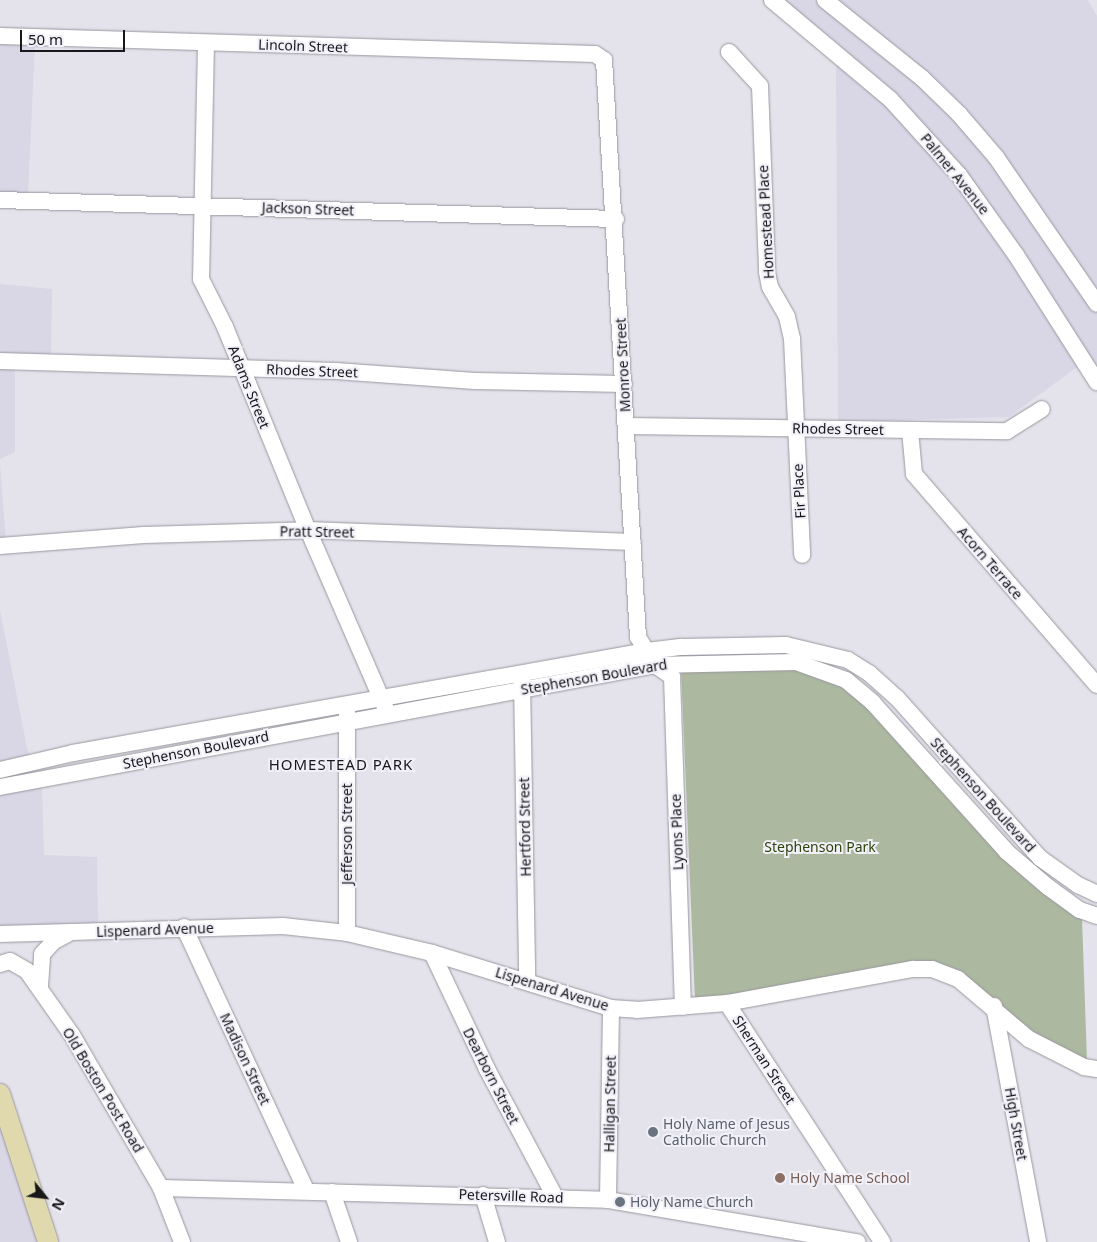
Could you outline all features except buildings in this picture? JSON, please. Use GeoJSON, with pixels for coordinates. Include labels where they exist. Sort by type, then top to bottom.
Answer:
{"type":"FeatureCollection","features":[{"type":"Feature","properties":{"kind":"main road"},"geometry":{"type":"LineString","coordinates":[[0,1094],[48,1242]]}},
{"type":"Feature","properties":{"kind":"street","name":"Palmer Avenue"},"geometry":{"type":"LineString","coordinates":[[772,0],[891,100],[959,175],[1016,255],[1097,382]]}},
{"type":"Feature","properties":{"kind":"street"},"geometry":{"type":"LineString","coordinates":[[825,0],[922,78],[959,114],[996,157],[1097,304]]}},
{"type":"Feature","properties":{"kind":"street","name":"Lincoln Street"},"geometry":{"type":"LineString","coordinates":[[0,36],[594,54],[604,60]]}},
{"type":"Feature","properties":{"kind":"street","name":"Adams Street"},"geometry":{"type":"LineString","coordinates":[[206,43],[201,206],[201,279],[225,327],[308,530],[385,706]]}},
{"type":"Feature","properties":{"kind":"street","name":"Homestead Place"},"geometry":{"type":"LineString","coordinates":[[729,52],[760,86],[767,272],[770,287],[790,326],[795,428]]}},
{"type":"Feature","properties":{"kind":"street","name":"Monroe Street"},"geometry":{"type":"LineString","coordinates":[[604,60],[616,219],[638,637],[651,658]]}},
{"type":"Feature","properties":{"kind":"street","name":"Jackson Street"},"geometry":{"type":"LineString","coordinates":[[0,200],[616,219]]}},
{"type":"Feature","properties":{"kind":"street","name":"Rhodes Street"},"geometry":{"type":"LineString","coordinates":[[0,361],[241,370],[336,371],[475,381],[624,384]]}},
{"type":"Feature","properties":{"kind":"street","name":"Rhodes Street"},"geometry":{"type":"LineString","coordinates":[[627,426],[1007,431],[1042,409]]}},
{"type":"Feature","properties":{"kind":"street","name":"Fir Place"},"geometry":{"type":"LineString","coordinates":[[795,428],[802,555]]}},
{"type":"Feature","properties":{"kind":"street","name":"Acorn Terrace"},"geometry":{"type":"LineString","coordinates":[[910,430],[914,474],[1097,685]]}},
{"type":"Feature","properties":{"kind":"street","name":"Pratt Street"},"geometry":{"type":"LineString","coordinates":[[0,546],[144,535],[308,530],[633,542]]}},
{"type":"Feature","properties":{"kind":"street","name":"Stephenson Boulevard"},"geometry":{"type":"LineString","coordinates":[[0,770],[73,753],[347,705],[385,706],[524,690],[651,658],[682,647],[786,645],[848,660],[869,672],[897,698],[1040,858],[1078,885],[1097,894]]}},
{"type":"Feature","properties":{"kind":"street","name":"Stephenson Boulevard"},"geometry":{"type":"LineString","coordinates":[[0,787],[346,722],[385,706],[521,673],[651,658],[796,662],[846,680],[873,703],[1007,852],[1048,887],[1080,910],[1097,916]]}},
{"type":"Feature","properties":{"kind":"street","name":"Lyons Place"},"geometry":{"type":"LineString","coordinates":[[651,658],[672,677],[683,1007]]}},
{"type":"Feature","properties":{"kind":"street","name":"Hertford Street"},"geometry":{"type":"LineString","coordinates":[[521,673],[524,690],[527,981]]}},
{"type":"Feature","properties":{"kind":"street","name":"Jefferson Street"},"geometry":{"type":"LineString","coordinates":[[347,705],[347,933]]}},
{"type":"Feature","properties":{"kind":"street","name":"Lispenard Avenue"},"geometry":{"type":"LineString","coordinates":[[0,934],[68,934],[184,927],[283,926],[347,933],[432,952],[612,1008],[683,1007],[727,1003],[913,969],[932,969],[958,979],[994,1006],[1030,1039],[1084,1067],[1097,1069]]}},
{"type":"Feature","properties":{"kind":"street","name":"Madison Street"},"geometry":{"type":"LineString","coordinates":[[184,927],[306,1190]]}},
{"type":"Feature","properties":{"kind":"street"},"geometry":{"type":"LineString","coordinates":[[40,986],[42,954],[54,941],[68,934]]}},
{"type":"Feature","properties":{"kind":"street","name":"Dearborn Street"},"geometry":{"type":"LineString","coordinates":[[432,952],[487,1069],[555,1197]]}},
{"type":"Feature","properties":{"kind":"street","name":"Old Boston Post Road"},"geometry":{"type":"LineString","coordinates":[[0,964],[10,961],[20,964],[40,986],[161,1188],[182,1242]]}},
{"type":"Feature","properties":{"kind":"street","name":"Sherman Street"},"geometry":{"type":"LineString","coordinates":[[727,1003],[882,1242]]}},
{"type":"Feature","properties":{"kind":"street","name":"High Street"},"geometry":{"type":"LineString","coordinates":[[994,1006],[1038,1242]]}},
{"type":"Feature","properties":{"kind":"street","name":"Halligan Street"},"geometry":{"type":"LineString","coordinates":[[608,1200],[612,1008]]}},
{"type":"Feature","properties":{"kind":"street","name":"Petersville Road"},"geometry":{"type":"LineString","coordinates":[[161,1188],[306,1190],[608,1200],[857,1242]]}},
{"type":"Feature","properties":{"kind":"street"},"geometry":{"type":"LineString","coordinates":[[332,1192],[349,1242]]}},
{"type":"Feature","properties":{"kind":"street"},"geometry":{"type":"LineString","coordinates":[[484,1195],[497,1242]]}},
{"type":"Feature","properties":{"kind":"shaded area"},"geometry":{"type":"Polygon","coordinates":[[[761,0],[1088,0],[1097,16],[1097,391],[1080,365],[1009,417],[838,422],[836,63],[761,0]]]}},
{"type":"Feature","properties":{"kind":"shaded area"},"geometry":{"type":"Polygon","coordinates":[[[0,40],[35,43],[28,195],[0,194],[0,40]]]}},
{"type":"Feature","properties":{"kind":"shaded area"},"geometry":{"type":"Polygon","coordinates":[[[0,284],[52,289],[51,358],[15,357],[15,452],[0,459],[0,284]]]}},
{"type":"Feature","properties":{"kind":"shaded area"},"geometry":{"type":"Polygon","coordinates":[[[0,464],[6,542],[0,542],[0,464]]]}},
{"type":"Feature","properties":{"kind":"shaded area"},"geometry":{"type":"Polygon","coordinates":[[[0,610],[27,748],[42,790],[44,855],[97,857],[98,926],[0,931],[0,610]]]}},
{"type":"Feature","properties":{"kind":"shaded area"},"geometry":{"type":"Polygon","coordinates":[[[0,1097],[45,1242],[0,1242],[0,1097]]]}},
{"type":"Feature","properties":{"kind":"green space","name":"Stephenson Park"},"geometry":{"type":"Polygon","coordinates":[[[784,666],[814,673],[843,687],[877,716],[1082,918],[1087,1061],[1030,1033],[946,967],[695,1001],[681,667],[784,666]]]}},
{"type":"Feature","properties":{"kind":"place","name":"Holy Name of Jesus Catholic Church"},"geometry":{"type":"Point","coordinates":[653,1132]}},
{"type":"Feature","properties":{"kind":"place","name":"Holy Name School"},"geometry":{"type":"Point","coordinates":[780,1178]}},
{"type":"Feature","properties":{"kind":"place","name":"Holy Name Church"},"geometry":{"type":"Point","coordinates":[620,1202]}},
{"type":"Feature","properties":{"kind":"district","name":"HOMESTEAD PARK"},"geometry":{"type":"Point","coordinates":[341,765]}}]}
